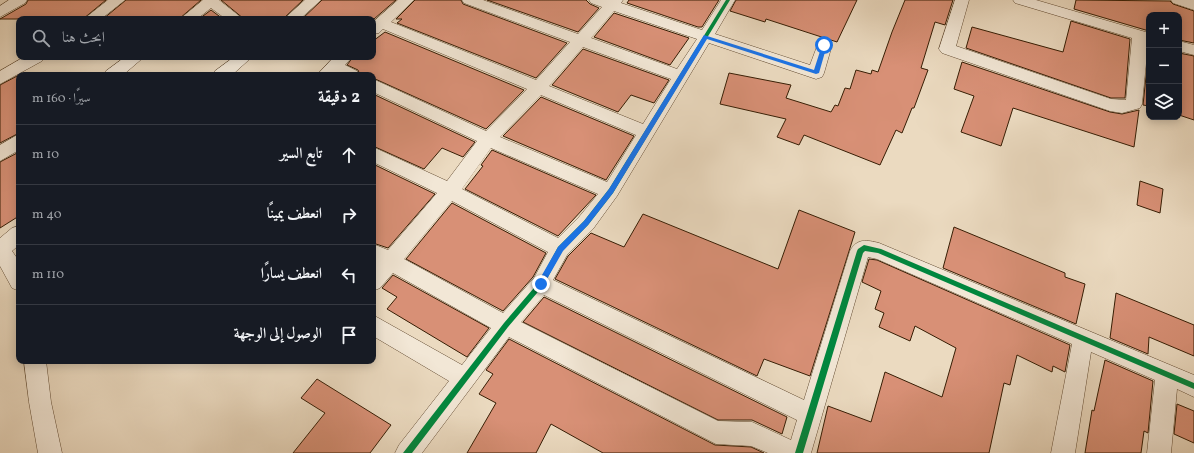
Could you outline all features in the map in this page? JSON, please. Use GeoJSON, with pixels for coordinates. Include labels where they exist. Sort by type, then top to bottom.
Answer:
{"type":"FeatureCollection","features":[{"type":"Feature","properties":{"kind":"street"},"geometry":{"type":"LineString","coordinates":[[0,12],[20,0]]}},
{"type":"Feature","properties":{"kind":"street"},"geometry":{"type":"LineString","coordinates":[[95,16],[118,0]]}},
{"type":"Feature","properties":{"kind":"street"},"geometry":{"type":"LineString","coordinates":[[191,16],[211,0],[232,16]]}},
{"type":"Feature","properties":{"kind":"street"},"geometry":{"type":"LineString","coordinates":[[295,16],[314,0]]}},
{"type":"Feature","properties":{"kind":"street"},"geometry":{"type":"LineString","coordinates":[[407,0],[377,27],[539,87],[648,133]]}},
{"type":"Feature","properties":{"kind":"street"},"geometry":{"type":"LineString","coordinates":[[469,0],[579,42],[682,77]]}},
{"type":"Feature","properties":{"kind":"street"},"geometry":{"type":"LineString","coordinates":[[412,451],[506,325],[541,284],[560,249],[586,223],[611,191],[648,133],[728,0]]}},
{"type":"Feature","properties":{"kind":"street"},"geometry":{"type":"LineString","coordinates":[[962,0],[947,49],[1110,105],[1122,107],[1134,104],[1145,36],[1020,0]]}},
{"type":"Feature","properties":{"kind":"street"},"geometry":{"type":"LineString","coordinates":[[1178,0],[1194,5]]}},
{"type":"Feature","properties":{"kind":"street"},"geometry":{"type":"LineString","coordinates":[[376,274],[382,257],[450,190],[488,139],[539,87],[579,42],[608,2],[706,37],[816,73],[824,45]]}},
{"type":"Feature","properties":{"kind":"street"},"geometry":{"type":"LineString","coordinates":[[1182,47],[1194,50]]}},
{"type":"Feature","properties":{"kind":"street"},"geometry":{"type":"LineString","coordinates":[[0,78],[31,60]]}},
{"type":"Feature","properties":{"kind":"street"},"geometry":{"type":"LineString","coordinates":[[116,72],[132,60]]}},
{"type":"Feature","properties":{"kind":"street"},"geometry":{"type":"LineString","coordinates":[[225,72],[240,60]]}},
{"type":"Feature","properties":{"kind":"street"},"geometry":{"type":"LineString","coordinates":[[334,66],[345,72]]}},
{"type":"Feature","properties":{"kind":"street"},"geometry":{"type":"LineString","coordinates":[[376,86],[488,139],[611,191]]}},
{"type":"Feature","properties":{"kind":"street"},"geometry":{"type":"LineString","coordinates":[[0,154],[16,143]]}},
{"type":"Feature","properties":{"kind":"street"},"geometry":{"type":"LineString","coordinates":[[376,155],[450,190],[560,249]]}},
{"type":"Feature","properties":{"kind":"street"},"geometry":{"type":"LineString","coordinates":[[16,236],[0,249],[16,273]]}},
{"type":"Feature","properties":{"kind":"street"},"geometry":{"type":"LineString","coordinates":[[799,453],[860,251],[864,248],[879,251],[1194,386]]}},
{"type":"Feature","properties":{"kind":"street"},"geometry":{"type":"LineString","coordinates":[[382,257],[506,325],[716,432],[752,434],[794,453]]}},
{"type":"Feature","properties":{"kind":"street"},"geometry":{"type":"LineString","coordinates":[[541,284],[811,415]]}},
{"type":"Feature","properties":{"kind":"street"},"geometry":{"type":"LineString","coordinates":[[376,327],[466,379]]}},
{"type":"Feature","properties":{"kind":"street"},"geometry":{"type":"LineString","coordinates":[[1063,453],[1083,339]]}},
{"type":"Feature","properties":{"kind":"street"},"geometry":{"type":"LineString","coordinates":[[35,364],[40,402],[50,453]]}},
{"type":"Feature","properties":{"kind":"street"},"geometry":{"type":"LineString","coordinates":[[1159,453],[1167,375]]}},
{"type":"Feature","properties":{"kind":"building"},"geometry":{"type":"Polygon","coordinates":[[[28,0],[106,0],[87,16],[16,16],[16,19],[0,19],[26,4],[28,0]]]}},
{"type":"Feature","properties":{"kind":"building"},"geometry":{"type":"Polygon","coordinates":[[[126,0],[201,0],[182,16],[107,16],[126,0]]]}},
{"type":"Feature","properties":{"kind":"building"},"geometry":{"type":"Polygon","coordinates":[[[221,0],[303,0],[286,16],[240,16],[221,0]]]}},
{"type":"Feature","properties":{"kind":"building"},"geometry":{"type":"Polygon","coordinates":[[[322,0],[396,0],[376,17],[376,16],[305,16],[322,0]]]}},
{"type":"Feature","properties":{"kind":"building"},"geometry":{"type":"Polygon","coordinates":[[[415,0],[461,0],[463,4],[567,43],[536,78],[397,23],[402,19],[396,19],[415,0]]]}},
{"type":"Feature","properties":{"kind":"building"},"geometry":{"type":"Polygon","coordinates":[[[487,0],[586,0],[590,4],[599,8],[578,32],[487,0]]]}},
{"type":"Feature","properties":{"kind":"building"},"geometry":{"type":"Polygon","coordinates":[[[629,0],[719,0],[702,27],[698,27],[627,3],[629,0]]]}},
{"type":"Feature","properties":{"kind":"building"},"geometry":{"type":"Polygon","coordinates":[[[736,0],[857,0],[837,42],[766,19],[765,22],[730,11],[736,0]]]}},
{"type":"Feature","properties":{"kind":"building"},"geometry":{"type":"Polygon","coordinates":[[[905,0],[953,0],[945,25],[935,22],[921,68],[928,70],[914,108],[912,108],[902,133],[896,130],[880,165],[804,135],[799,145],[777,137],[786,119],[720,104],[729,73],[791,85],[786,98],[831,112],[835,105],[838,106],[845,88],[850,89],[856,70],[871,74],[872,70],[878,72],[905,0]]]}},
{"type":"Feature","properties":{"kind":"building"},"geometry":{"type":"Polygon","coordinates":[[[1076,0],[1170,1],[1173,4],[1194,11],[1194,43],[1182,41],[1182,12],[1146,12],[1146,30],[1074,9],[1076,0]]]}},
{"type":"Feature","properties":{"kind":"building"},"geometry":{"type":"Polygon","coordinates":[[[211,10],[219,16],[203,16],[211,10]]]}},
{"type":"Feature","properties":{"kind":"building"},"geometry":{"type":"Polygon","coordinates":[[[614,13],[689,38],[670,65],[594,37],[614,13]]]}},
{"type":"Feature","properties":{"kind":"building"},"geometry":{"type":"Polygon","coordinates":[[[1071,21],[1130,39],[1125,98],[1111,98],[966,48],[972,27],[1063,52],[1071,21]]]}},
{"type":"Feature","properties":{"kind":"building"},"geometry":{"type":"Polygon","coordinates":[[[385,32],[524,90],[486,129],[376,79],[376,72],[359,72],[358,70],[347,65],[351,60],[376,60],[376,39],[385,32]]]}},
{"type":"Feature","properties":{"kind":"building"},"geometry":{"type":"Polygon","coordinates":[[[583,49],[669,80],[654,103],[631,95],[618,112],[552,85],[583,49]]]}},
{"type":"Feature","properties":{"kind":"building"},"geometry":{"type":"Polygon","coordinates":[[[1182,54],[1194,56],[1194,120],[1182,116],[1182,54]]]}},
{"type":"Feature","properties":{"kind":"building"},"geometry":{"type":"Polygon","coordinates":[[[962,62],[1110,112],[1122,114],[1139,110],[1134,147],[1013,108],[1001,146],[961,132],[974,96],[954,89],[962,62]]]}},
{"type":"Feature","properties":{"kind":"building"},"geometry":{"type":"Polygon","coordinates":[[[1146,76],[1146,106],[1143,105],[1146,76]]]}},
{"type":"Feature","properties":{"kind":"building"},"geometry":{"type":"Polygon","coordinates":[[[16,77],[16,135],[0,143],[0,85],[16,77]]]}},
{"type":"Feature","properties":{"kind":"building"},"geometry":{"type":"Polygon","coordinates":[[[376,95],[475,142],[463,157],[442,148],[424,169],[376,147],[376,95]]]}},
{"type":"Feature","properties":{"kind":"building"},"geometry":{"type":"Polygon","coordinates":[[[541,97],[634,136],[606,180],[503,136],[541,97]]]}},
{"type":"Feature","properties":{"kind":"building"},"geometry":{"type":"Polygon","coordinates":[[[492,150],[596,195],[558,236],[465,189],[483,166],[481,165],[492,150]]]}},
{"type":"Feature","properties":{"kind":"building"},"geometry":{"type":"Polygon","coordinates":[[[16,154],[16,218],[0,228],[0,162],[16,154]]]}},
{"type":"Feature","properties":{"kind":"building"},"geometry":{"type":"Polygon","coordinates":[[[376,165],[435,194],[388,248],[376,244],[376,165]]]}},
{"type":"Feature","properties":{"kind":"building"},"geometry":{"type":"Polygon","coordinates":[[[1140,181],[1163,189],[1160,213],[1137,205],[1140,181]]]}},
{"type":"Feature","properties":{"kind":"building"},"geometry":{"type":"Polygon","coordinates":[[[452,203],[546,253],[533,277],[503,311],[406,259],[452,203]]]}},
{"type":"Feature","properties":{"kind":"building"},"geometry":{"type":"Polygon","coordinates":[[[799,210],[855,232],[810,376],[764,359],[757,376],[555,279],[568,256],[591,233],[624,247],[643,214],[778,269],[799,210]]]}},
{"type":"Feature","properties":{"kind":"building"},"geometry":{"type":"Polygon","coordinates":[[[954,227],[1065,273],[1065,277],[1085,284],[1076,324],[943,268],[954,227]]]}},
{"type":"Feature","properties":{"kind":"building"},"geometry":{"type":"Polygon","coordinates":[[[869,259],[877,260],[1070,345],[1065,372],[1053,366],[1052,372],[1017,355],[1010,385],[1004,383],[989,453],[817,453],[828,406],[871,422],[885,372],[942,397],[956,348],[915,326],[910,341],[879,327],[884,313],[875,309],[881,291],[862,282],[869,259]]]}},
{"type":"Feature","properties":{"kind":"building"},"geometry":{"type":"Polygon","coordinates":[[[393,275],[489,328],[467,357],[387,309],[397,297],[382,288],[393,275]]]}},
{"type":"Feature","properties":{"kind":"building"},"geometry":{"type":"Polygon","coordinates":[[[1116,293],[1194,325],[1194,356],[1149,337],[1148,354],[1110,338],[1116,293]]]}},
{"type":"Feature","properties":{"kind":"building"},"geometry":{"type":"Polygon","coordinates":[[[544,297],[787,417],[782,434],[752,420],[718,420],[523,322],[544,297]]]}},
{"type":"Feature","properties":{"kind":"building"},"geometry":{"type":"Polygon","coordinates":[[[509,339],[715,445],[751,447],[764,453],[603,453],[551,424],[536,453],[467,453],[496,403],[479,394],[493,374],[486,370],[509,339]]]}},
{"type":"Feature","properties":{"kind":"building"},"geometry":{"type":"Polygon","coordinates":[[[1105,360],[1153,381],[1148,433],[1144,431],[1141,453],[1085,453],[1092,410],[1094,411],[1105,360]]]}},
{"type":"Feature","properties":{"kind":"building"},"geometry":{"type":"Polygon","coordinates":[[[317,379],[391,425],[370,453],[293,453],[325,413],[301,398],[317,379]]]}},
{"type":"Feature","properties":{"kind":"building"},"geometry":{"type":"Polygon","coordinates":[[[1177,404],[1194,411],[1194,443],[1174,434],[1177,404]]]}},
{"type":"Feature","properties":{"kind":"cycle path"},"geometry":{"type":"LineString","coordinates":[[407,453],[506,325],[541,284],[560,249],[586,223],[611,191],[728,0]]}},
{"type":"Feature","properties":{"kind":"cycle path"},"geometry":{"type":"LineString","coordinates":[[799,453],[860,251],[864,248],[879,251],[1194,386]]}},
{"type":"Feature","properties":{"kind":"route"},"geometry":{"type":"LineString","coordinates":[[541,284],[560,249],[586,223],[611,191],[706,37],[816,73],[824,45]]}}]}
